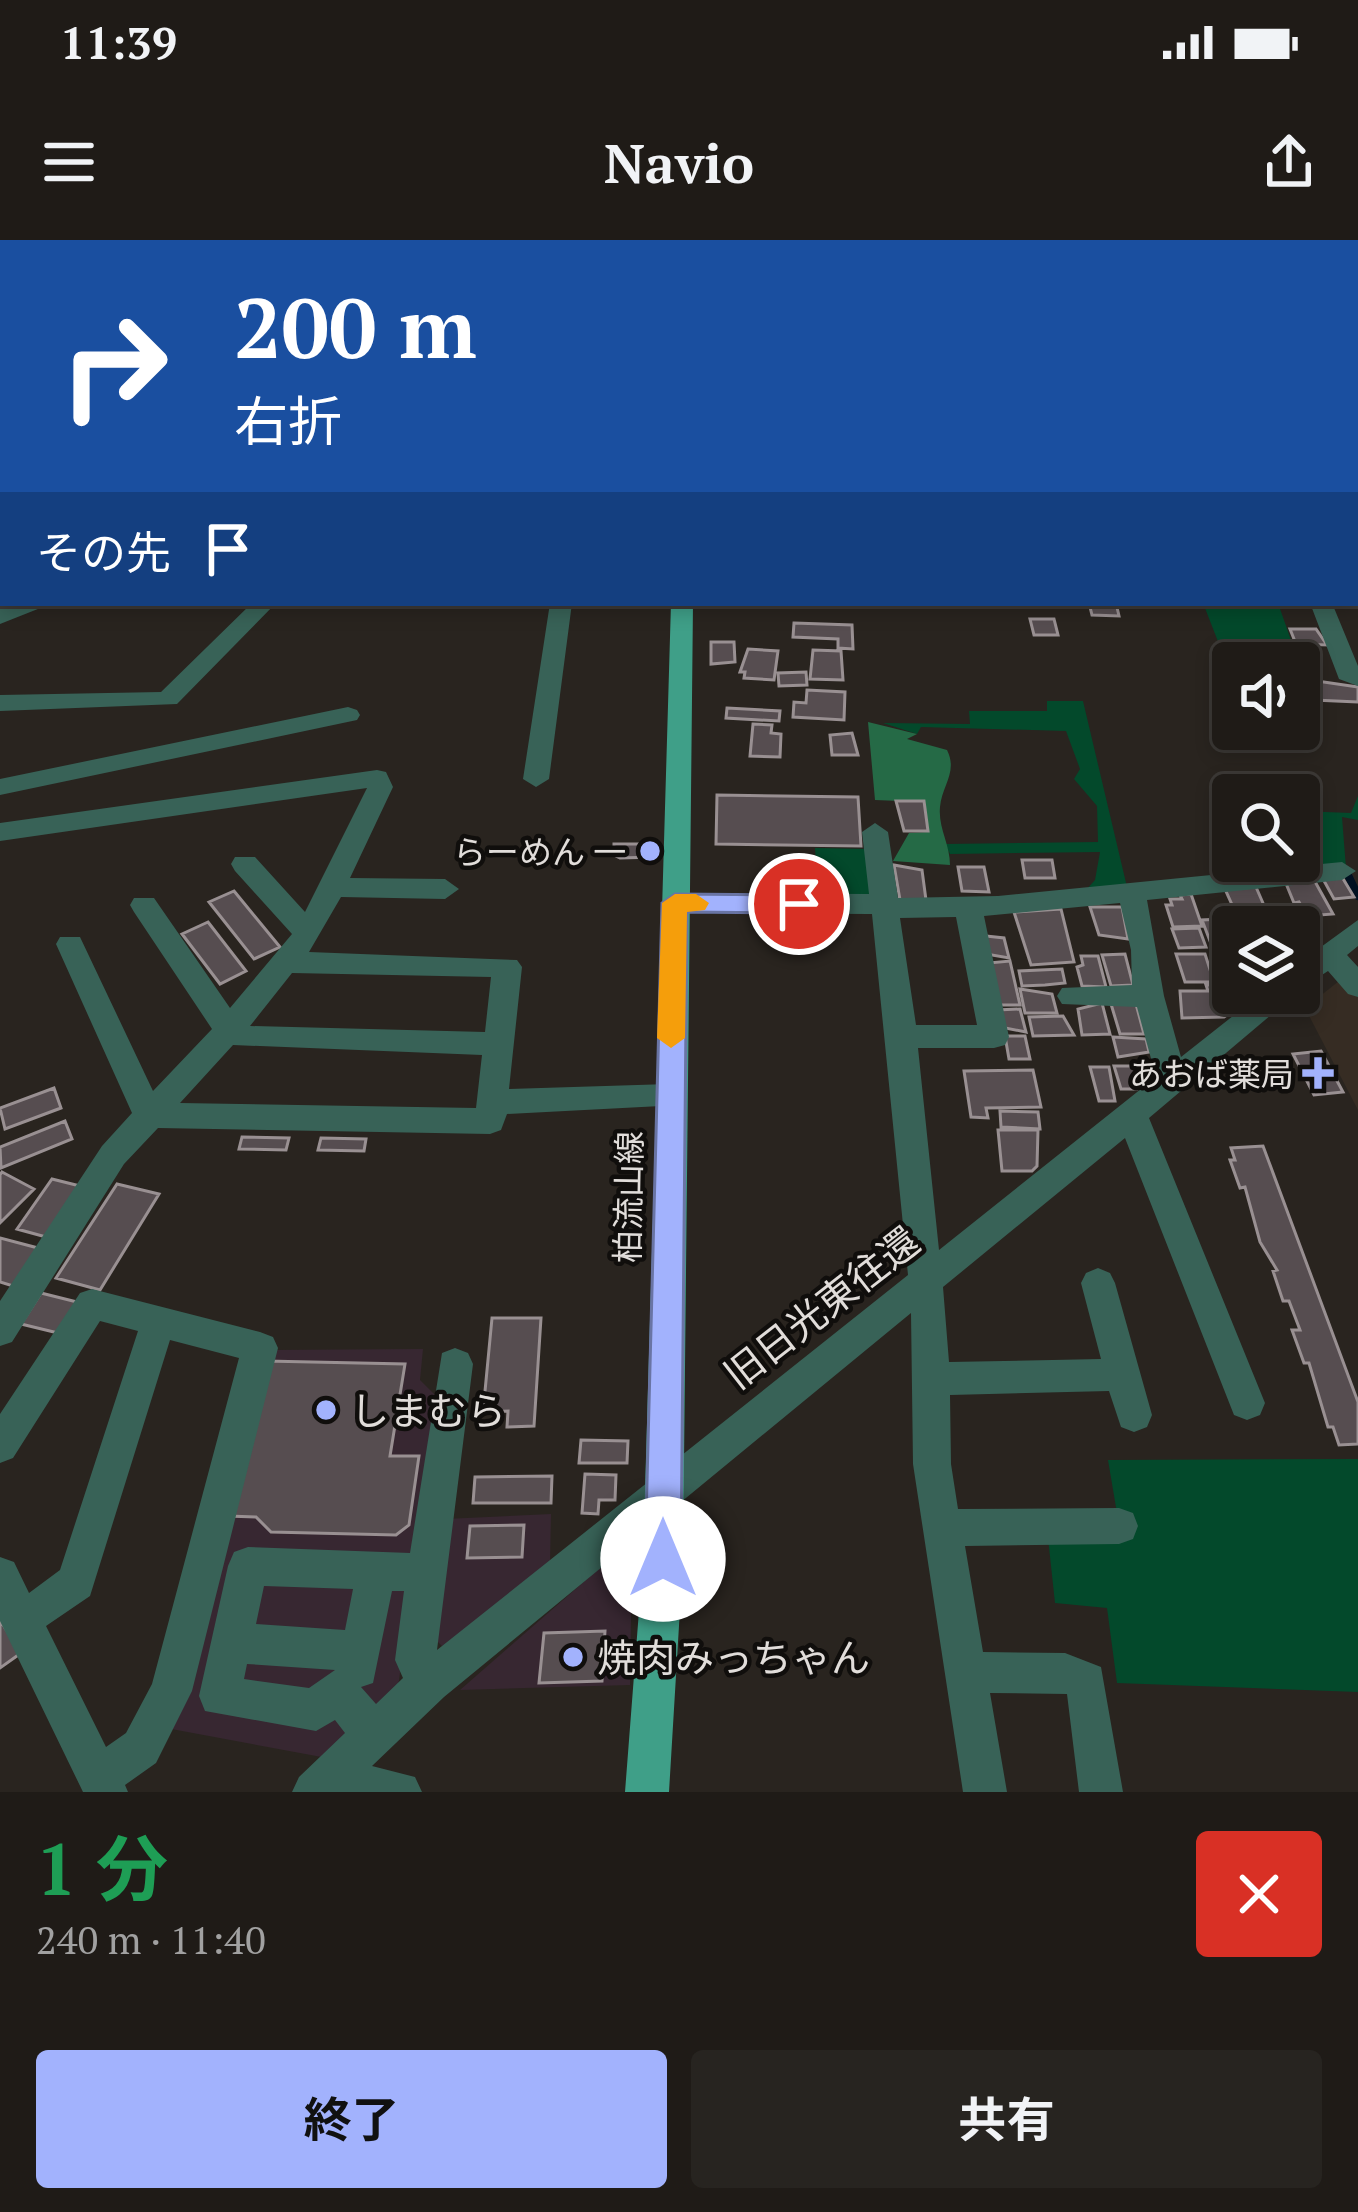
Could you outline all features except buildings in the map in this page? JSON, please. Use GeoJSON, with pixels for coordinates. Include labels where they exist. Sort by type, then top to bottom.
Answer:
{"type":"FeatureCollection","features":[{"type":"Feature","properties":{"kind":"main road","name":"柏流山線"},"geometry":{"type":"LineString","coordinates":[[647,1792],[662,1494],[682,606]]}},
{"type":"Feature","properties":{"kind":"street"},"geometry":{"type":"LineString","coordinates":[[0,617],[33,606]]}},
{"type":"Feature","properties":{"kind":"street"},"geometry":{"type":"LineString","coordinates":[[0,704],[168,699],[262,606]]}},
{"type":"Feature","properties":{"kind":"street"},"geometry":{"type":"LineString","coordinates":[[536,779],[561,606]]}},
{"type":"Feature","properties":{"kind":"street"},"geometry":{"type":"LineString","coordinates":[[1322,606],[1351,679],[1358,679]]}},
{"type":"Feature","properties":{"kind":"street"},"geometry":{"type":"LineString","coordinates":[[0,787],[348,715]]}},
{"type":"Feature","properties":{"kind":"street"},"geometry":{"type":"LineString","coordinates":[[136,758],[154,811]]}},
{"type":"Feature","properties":{"kind":"street"},"geometry":{"type":"LineString","coordinates":[[0,832],[377,778],[380,787],[311,930],[229,1030],[113,1155],[0,1331]]}},
{"type":"Feature","properties":{"kind":"street"},"geometry":{"type":"LineString","coordinates":[[875,832],[902,1036],[925,1282],[933,1378],[932,1464],[986,1792]]}},
{"type":"Feature","properties":{"kind":"street"},"geometry":{"type":"LineString","coordinates":[[244,864],[303,928],[311,930]]}},
{"type":"Feature","properties":{"kind":"street"},"geometry":{"type":"LineString","coordinates":[[675,903],[968,907],[1342,871]]}},
{"type":"Feature","properties":{"kind":"street"},"geometry":{"type":"LineString","coordinates":[[335,886],[445,889]]}},
{"type":"Feature","properties":{"kind":"street"},"geometry":{"type":"LineString","coordinates":[[1131,891],[1145,950],[1142,960],[1149,996],[1172,1081]]}},
{"type":"Feature","properties":{"kind":"street"},"geometry":{"type":"LineString","coordinates":[[144,905],[229,1030],[244,1036],[496,1043]]}},
{"type":"Feature","properties":{"kind":"street"},"geometry":{"type":"LineString","coordinates":[[902,1036],[994,1037],[968,907]]}},
{"type":"Feature","properties":{"kind":"street"},"geometry":{"type":"LineString","coordinates":[[1320,961],[1358,930]]}},
{"type":"Feature","properties":{"kind":"street"},"geometry":{"type":"LineString","coordinates":[[70,944],[149,1115]]}},
{"type":"Feature","properties":{"kind":"street"},"geometry":{"type":"LineString","coordinates":[[1329,953],[1358,986]]}},
{"type":"Feature","properties":{"kind":"street"},"geometry":{"type":"LineString","coordinates":[[149,1115],[490,1121],[507,968],[295,966],[286,962]]}},
{"type":"Feature","properties":{"kind":"street"},"geometry":{"type":"LineString","coordinates":[[1072,996],[1149,996]]}},
{"type":"Feature","properties":{"kind":"street","name":"旧日光東往還"},"geometry":{"type":"LineString","coordinates":[[319,1787],[429,1682],[1256,1014]]}},
{"type":"Feature","properties":{"kind":"street"},"geometry":{"type":"LineString","coordinates":[[492,1102],[669,1096]]}},
{"type":"Feature","properties":{"kind":"street"},"geometry":{"type":"LineString","coordinates":[[1131,1114],[1247,1402]]}},
{"type":"Feature","properties":{"kind":"street"},"geometry":{"type":"LineString","coordinates":[[1098,1282],[1134,1415]]}},
{"type":"Feature","properties":{"kind":"street"},"geometry":{"type":"LineString","coordinates":[[0,1446],[92,1304],[260,1348],[171,1691],[141,1748],[103,1784],[0,1576]]}},
{"type":"Feature","properties":{"kind":"street"},"geometry":{"type":"LineString","coordinates":[[19,1618],[49,1605],[76,1582],[159,1319]]}},
{"type":"Feature","properties":{"kind":"street"},"geometry":{"type":"LineString","coordinates":[[429,1682],[416,1660],[455,1364]]}},
{"type":"Feature","properties":{"kind":"street"},"geometry":{"type":"LineString","coordinates":[[933,1378],[1121,1376]]}},
{"type":"Feature","properties":{"kind":"street"},"geometry":{"type":"LineString","coordinates":[[942,1528],[1119,1526]]}},
{"type":"Feature","properties":{"kind":"street"},"geometry":{"type":"LineString","coordinates":[[220,1696],[248,1566],[427,1574]]}},
{"type":"Feature","properties":{"kind":"street"},"geometry":{"type":"LineString","coordinates":[[171,1691],[316,1710],[360,1666],[376,1571]]}},
{"type":"Feature","properties":{"kind":"street"},"geometry":{"type":"LineString","coordinates":[[232,1642],[362,1652]]}},
{"type":"Feature","properties":{"kind":"street"},"geometry":{"type":"LineString","coordinates":[[965,1672],[1075,1678],[1101,1792]]}},
{"type":"Feature","properties":{"kind":"street"},"geometry":{"type":"LineString","coordinates":[[337,1690],[374,1735]]}},
{"type":"Feature","properties":{"kind":"street"},"geometry":{"type":"LineString","coordinates":[[319,1787],[400,1792]]}},
{"type":"Feature","properties":{"kind":"shaded area"},"geometry":{"type":"Polygon","coordinates":[[[1358,966],[1358,1110],[1308,1014],[1320,1014],[1320,996],[1358,966]]]}},
{"type":"Feature","properties":{"kind":"shaded area"},"geometry":{"type":"Polygon","coordinates":[[[423,1349],[420,1380],[436,1396],[398,1688],[327,1758],[166,1728],[267,1350],[423,1349]]]}},
{"type":"Feature","properties":{"kind":"shaded area"},"geometry":{"type":"Polygon","coordinates":[[[551,1514],[550,1564],[444,1648],[431,1635],[445,1519],[551,1514]]]}},
{"type":"Feature","properties":{"kind":"shaded area"},"geometry":{"type":"Polygon","coordinates":[[[610,1559],[632,1560],[630,1685],[460,1690],[610,1559]]]}},
{"type":"Feature","properties":{"kind":"green space"},"geometry":{"type":"Polygon","coordinates":[[[1204,606],[1279,606],[1292,642],[1218,642],[1204,606]]]}},
{"type":"Feature","properties":{"kind":"green space"},"geometry":{"type":"Polygon","coordinates":[[[1047,701],[1083,701],[1127,887],[1086,890],[1095,880],[1100,852],[950,854],[945,844],[1098,842],[1097,806],[1074,779],[1080,769],[1066,731],[921,727],[917,734],[883,723],[970,724],[969,711],[1047,711],[1047,701]]]}},
{"type":"Feature","properties":{"kind":"green space"},"geometry":{"type":"Polygon","coordinates":[[[868,722],[917,734],[907,739],[947,750],[950,772],[940,815],[950,865],[893,861],[909,833],[929,832],[925,802],[875,800],[868,722]]]}},
{"type":"Feature","properties":{"kind":"green space"},"geometry":{"type":"Polygon","coordinates":[[[1358,796],[1358,820],[1342,817],[1346,868],[1320,871],[1320,812],[1351,813],[1358,796]]]}},
{"type":"Feature","properties":{"kind":"green space"},"geometry":{"type":"Polygon","coordinates":[[[815,848],[869,849],[874,893],[866,899],[818,898],[815,848]]]}},
{"type":"Feature","properties":{"kind":"green space"},"geometry":{"type":"Polygon","coordinates":[[[1358,1459],[1358,1692],[1117,1683],[1107,1608],[1055,1603],[1048,1538],[1121,1537],[1108,1460],[1358,1459]]]}},
{"type":"Feature","properties":{"kind":"waterway"},"geometry":{"type":"LineString","coordinates":[[1346,871],[1358,896]]}},
{"type":"Feature","properties":{"kind":"slow traffic"},"geometry":{"type":"LineString","coordinates":[[671,1038],[675,903],[696,903]]}},
{"type":"Feature","properties":{"kind":"place","name":"らーめん 一"},"geometry":{"type":"Point","coordinates":[650,851]}},
{"type":"Feature","properties":{"kind":"place","name":"あおば薬局"},"geometry":{"type":"Point","coordinates":[1318,1073]}},
{"type":"Feature","properties":{"kind":"place","name":"しまむら"},"geometry":{"type":"Point","coordinates":[326,1410]}},
{"type":"Feature","properties":{"kind":"place","name":"焼肉みっちゃん"},"geometry":{"type":"Point","coordinates":[573,1657]}},
{"type":"Feature","properties":{"kind":"route"},"geometry":{"type":"LineString","coordinates":[[663,1559],[675,903],[799,904]]}}]}
